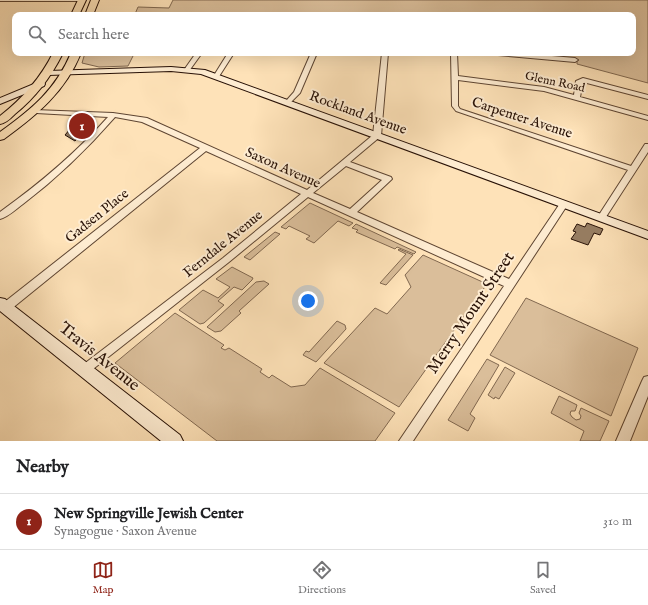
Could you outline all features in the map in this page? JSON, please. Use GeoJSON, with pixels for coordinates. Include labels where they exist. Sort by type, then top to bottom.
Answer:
{"type":"FeatureCollection","features":[{"type":"Feature","properties":{"kind":"main road"},"geometry":{"type":"LineString","coordinates":[[76,12],[82,0]]}},
{"type":"Feature","properties":{"kind":"main road"},"geometry":{"type":"LineString","coordinates":[[90,12],[95,0]]}},
{"type":"Feature","properties":{"kind":"main road"},"geometry":{"type":"LineString","coordinates":[[0,121],[41,84],[56,56]]}},
{"type":"Feature","properties":{"kind":"main road"},"geometry":{"type":"LineString","coordinates":[[0,137],[36,111],[57,89],[68,72],[75,56]]}},
{"type":"Feature","properties":{"kind":"street"},"geometry":{"type":"LineString","coordinates":[[0,0],[82,0]]}},
{"type":"Feature","properties":{"kind":"street"},"geometry":{"type":"LineString","coordinates":[[187,70],[197,56]]}},
{"type":"Feature","properties":{"kind":"street"},"geometry":{"type":"LineString","coordinates":[[216,77],[229,56]]}},
{"type":"Feature","properties":{"kind":"street"},"geometry":{"type":"LineString","coordinates":[[288,102],[297,93],[313,56]]}},
{"type":"Feature","properties":{"kind":"street"},"geometry":{"type":"LineString","coordinates":[[377,136],[385,56]]}},
{"type":"Feature","properties":{"kind":"street","name":"Carpenter Avenue"},"geometry":{"type":"LineString","coordinates":[[454,56],[455,106],[460,111],[633,169]]}},
{"type":"Feature","properties":{"kind":"street"},"geometry":{"type":"LineString","coordinates":[[531,56],[575,60]]}},
{"type":"Feature","properties":{"kind":"street","name":"Rockland Avenue"},"geometry":{"type":"LineString","coordinates":[[48,73],[171,69],[202,72],[288,102],[648,235]]}},
{"type":"Feature","properties":{"kind":"street","name":"Glenn Road"},"geometry":{"type":"LineString","coordinates":[[455,78],[544,89],[648,118]]}},
{"type":"Feature","properties":{"kind":"street"},"geometry":{"type":"LineString","coordinates":[[577,98],[579,82],[583,80],[648,97]]}},
{"type":"Feature","properties":{"kind":"street"},"geometry":{"type":"LineString","coordinates":[[0,102],[41,84]]}},
{"type":"Feature","properties":{"kind":"street"},"geometry":{"type":"LineString","coordinates":[[0,102],[9,104],[16,108]]}},
{"type":"Feature","properties":{"kind":"street","name":"Saxon Avenue"},"geometry":{"type":"LineString","coordinates":[[36,111],[113,115],[144,120],[510,284]]}},
{"type":"Feature","properties":{"kind":"street"},"geometry":{"type":"LineString","coordinates":[[0,216],[60,170],[89,143],[113,115]]}},
{"type":"Feature","properties":{"kind":"street","name":"Ferndale Avenue"},"geometry":{"type":"LineString","coordinates":[[84,370],[173,302],[346,163],[377,136]]}},
{"type":"Feature","properties":{"kind":"street"},"geometry":{"type":"LineString","coordinates":[[601,218],[648,146]]}},
{"type":"Feature","properties":{"kind":"street","name":"Gadsen Place"},"geometry":{"type":"LineString","coordinates":[[3,305],[205,148]]}},
{"type":"Feature","properties":{"kind":"street"},"geometry":{"type":"LineString","coordinates":[[346,163],[388,179],[351,213]]}},
{"type":"Feature","properties":{"kind":"street","name":"Merry Mount Street"},"geometry":{"type":"LineString","coordinates":[[406,441],[564,204]]}},
{"type":"Feature","properties":{"kind":"street","name":"Travis Avenue"},"geometry":{"type":"LineString","coordinates":[[3,305],[174,441]]}},
{"type":"Feature","properties":{"kind":"street"},"geometry":{"type":"LineString","coordinates":[[623,441],[648,382]]}},
{"type":"Feature","properties":{"kind":"shaded area"},"geometry":{"type":"Polygon","coordinates":[[[173,0],[648,0],[648,83],[577,64],[577,61],[575,60],[560,56],[636,56],[636,12],[136,12],[138,7],[169,8],[173,0]]]}},
{"type":"Feature","properties":{"kind":"shaded area"},"geometry":{"type":"Polygon","coordinates":[[[84,56],[133,56],[128,66],[99,67],[82,63],[84,56]]]}},
{"type":"Feature","properties":{"kind":"shaded area"},"geometry":{"type":"Polygon","coordinates":[[[310,203],[353,223],[349,226],[338,221],[314,243],[306,239],[310,236],[289,226],[286,229],[281,227],[310,203]]]}},
{"type":"Feature","properties":{"kind":"shaded area"},"geometry":{"type":"Polygon","coordinates":[[[356,224],[416,252],[414,254],[397,247],[395,249],[356,232],[358,230],[352,228],[356,224]]]}},
{"type":"Feature","properties":{"kind":"shaded area"},"geometry":{"type":"Polygon","coordinates":[[[275,232],[280,234],[250,260],[244,257],[275,232]]]}},
{"type":"Feature","properties":{"kind":"shaded area"},"geometry":{"type":"Polygon","coordinates":[[[399,249],[413,255],[386,285],[380,283],[406,254],[398,250],[399,249]]]}},
{"type":"Feature","properties":{"kind":"shaded area"},"geometry":{"type":"Polygon","coordinates":[[[423,255],[487,284],[399,407],[324,363],[375,308],[387,314],[411,287],[405,275],[423,255]]]}},
{"type":"Feature","properties":{"kind":"shaded area"},"geometry":{"type":"Polygon","coordinates":[[[232,267],[253,278],[252,280],[242,290],[234,287],[218,301],[224,305],[204,323],[200,324],[179,310],[203,290],[218,298],[230,287],[216,279],[232,267]]]}},
{"type":"Feature","properties":{"kind":"shaded area"},"geometry":{"type":"Polygon","coordinates":[[[264,281],[269,284],[239,311],[241,313],[221,331],[215,332],[207,327],[256,282],[264,281]]]}},
{"type":"Feature","properties":{"kind":"shaded area"},"geometry":{"type":"Polygon","coordinates":[[[526,298],[638,348],[611,416],[490,355],[526,298]]]}},
{"type":"Feature","properties":{"kind":"shaded area"},"geometry":{"type":"Polygon","coordinates":[[[175,313],[224,345],[221,348],[225,350],[229,348],[262,369],[260,372],[269,378],[272,375],[291,387],[305,385],[320,368],[395,413],[375,441],[217,441],[115,363],[175,313]]]}},
{"type":"Feature","properties":{"kind":"shaded area"},"geometry":{"type":"Polygon","coordinates":[[[337,321],[345,325],[346,329],[316,362],[303,355],[306,351],[309,352],[337,321]]]}},
{"type":"Feature","properties":{"kind":"shaded area"},"geometry":{"type":"Polygon","coordinates":[[[487,359],[499,365],[470,414],[475,418],[468,431],[448,420],[487,359]]]}},
{"type":"Feature","properties":{"kind":"shaded area"},"geometry":{"type":"Polygon","coordinates":[[[505,367],[515,373],[499,399],[495,397],[494,399],[488,395],[505,367]]]}},
{"type":"Feature","properties":{"kind":"shaded area"},"geometry":{"type":"Polygon","coordinates":[[[559,396],[577,405],[575,411],[571,411],[570,414],[576,420],[580,419],[581,416],[579,413],[581,408],[609,421],[600,441],[580,441],[584,431],[551,413],[559,396]]]}},
{"type":"Feature","properties":{"kind":"building"},"geometry":{"type":"Polygon","coordinates":[[[77,121],[92,121],[75,141],[65,135],[77,121]]]}},
{"type":"Feature","properties":{"kind":"building"},"geometry":{"type":"Polygon","coordinates":[[[587,223],[603,229],[600,235],[594,233],[588,245],[571,239],[576,232],[573,231],[577,224],[585,227],[587,223]]]}},
{"type":"Feature","properties":{"kind":"place","name":"New Springville Jewish Center"},"geometry":{"type":"Point","coordinates":[82,126]}}]}
